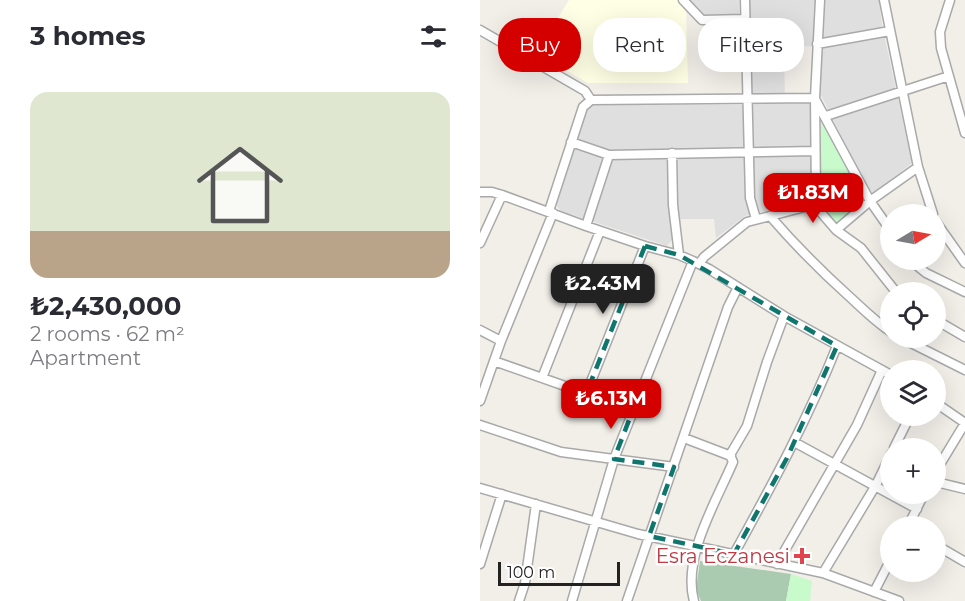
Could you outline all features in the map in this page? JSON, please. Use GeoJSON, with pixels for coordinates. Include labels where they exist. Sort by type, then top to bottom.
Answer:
{"type":"FeatureCollection","features":[{"type":"Feature","properties":{"kind":"street"},"geometry":{"type":"LineString","coordinates":[[683,0],[700,18]]}},
{"type":"Feature","properties":{"kind":"street"},"geometry":{"type":"LineString","coordinates":[[745,0],[745,18]]}},
{"type":"Feature","properties":{"kind":"street"},"geometry":{"type":"LineString","coordinates":[[572,601],[614,459],[696,263],[747,222],[805,207],[816,196],[814,98],[820,0]]}},
{"type":"Feature","properties":{"kind":"street"},"geometry":{"type":"LineString","coordinates":[[884,0],[918,166],[930,204]]}},
{"type":"Feature","properties":{"kind":"street"},"geometry":{"type":"LineString","coordinates":[[950,0],[940,32],[941,48],[965,133]]}},
{"type":"Feature","properties":{"kind":"street"},"geometry":{"type":"LineString","coordinates":[[480,30],[585,91],[591,100]]}},
{"type":"Feature","properties":{"kind":"street"},"geometry":{"type":"LineString","coordinates":[[817,44],[890,31]]}},
{"type":"Feature","properties":{"kind":"street"},"geometry":{"type":"LineString","coordinates":[[746,72],[750,198],[756,219]]}},
{"type":"Feature","properties":{"kind":"street"},"geometry":{"type":"LineString","coordinates":[[826,116],[950,76]]}},
{"type":"Feature","properties":{"kind":"street"},"geometry":{"type":"LineString","coordinates":[[480,401],[551,212],[583,107],[591,100],[814,98]]}},
{"type":"Feature","properties":{"kind":"street"},"geometry":{"type":"LineString","coordinates":[[814,98],[880,215]]}},
{"type":"Feature","properties":{"kind":"street"},"geometry":{"type":"LineString","coordinates":[[571,142],[609,154],[815,151]]}},
{"type":"Feature","properties":{"kind":"street"},"geometry":{"type":"LineString","coordinates":[[672,153],[673,205],[679,255]]}},
{"type":"Feature","properties":{"kind":"street"},"geometry":{"type":"LineString","coordinates":[[586,226],[609,154]]}},
{"type":"Feature","properties":{"kind":"street"},"geometry":{"type":"LineString","coordinates":[[836,230],[870,201],[918,166]]}},
{"type":"Feature","properties":{"kind":"street"},"geometry":{"type":"LineString","coordinates":[[480,192],[502,195],[600,231],[679,255],[880,369]]}},
{"type":"Feature","properties":{"kind":"street"},"geometry":{"type":"LineString","coordinates":[[480,243],[502,195]]}},
{"type":"Feature","properties":{"kind":"street"},"geometry":{"type":"LineString","coordinates":[[811,201],[836,230],[861,248],[888,282]]}},
{"type":"Feature","properties":{"kind":"street"},"geometry":{"type":"LineString","coordinates":[[770,216],[790,240],[832,282],[880,325]]}},
{"type":"Feature","properties":{"kind":"street"},"geometry":{"type":"LineString","coordinates":[[542,378],[600,231]]}},
{"type":"Feature","properties":{"kind":"street"},"geometry":{"type":"LineString","coordinates":[[946,236],[965,263]]}},
{"type":"Feature","properties":{"kind":"street"},"geometry":{"type":"LineString","coordinates":[[586,394],[645,246]]}},
{"type":"Feature","properties":{"kind":"street"},"geometry":{"type":"LineString","coordinates":[[922,270],[965,292]]}},
{"type":"Feature","properties":{"kind":"street"},"geometry":{"type":"LineString","coordinates":[[627,601],[728,307],[738,287]]}},
{"type":"Feature","properties":{"kind":"street"},"geometry":{"type":"LineString","coordinates":[[730,456],[747,426],[784,316]]}},
{"type":"Feature","properties":{"kind":"street"},"geometry":{"type":"LineString","coordinates":[[946,326],[965,337]]}},
{"type":"Feature","properties":{"kind":"street"},"geometry":{"type":"LineString","coordinates":[[480,330],[501,341]]}},
{"type":"Feature","properties":{"kind":"street"},"geometry":{"type":"LineString","coordinates":[[734,555],[794,442],[837,346]]}},
{"type":"Feature","properties":{"kind":"street"},"geometry":{"type":"LineString","coordinates":[[921,348],[965,370]]}},
{"type":"Feature","properties":{"kind":"street"},"geometry":{"type":"LineString","coordinates":[[494,361],[633,410]]}},
{"type":"Feature","properties":{"kind":"street"},"geometry":{"type":"LineString","coordinates":[[777,564],[836,464],[880,374]]}},
{"type":"Feature","properties":{"kind":"street"},"geometry":{"type":"LineString","coordinates":[[946,410],[965,423],[946,454]]}},
{"type":"Feature","properties":{"kind":"street"},"geometry":{"type":"LineString","coordinates":[[480,425],[561,452],[674,467]]}},
{"type":"Feature","properties":{"kind":"street"},"geometry":{"type":"LineString","coordinates":[[684,438],[730,456],[733,462],[697,547],[692,575],[694,601]]}},
{"type":"Feature","properties":{"kind":"street"},"geometry":{"type":"LineString","coordinates":[[794,442],[917,509]]}},
{"type":"Feature","properties":{"kind":"street"},"geometry":{"type":"LineString","coordinates":[[823,573],[880,477]]}},
{"type":"Feature","properties":{"kind":"street"},"geometry":{"type":"LineString","coordinates":[[946,484],[965,489]]}},
{"type":"Feature","properties":{"kind":"street"},"geometry":{"type":"LineString","coordinates":[[480,488],[649,536],[823,573],[899,601]]}},
{"type":"Feature","properties":{"kind":"street"},"geometry":{"type":"LineString","coordinates":[[480,564],[502,494]]}},
{"type":"Feature","properties":{"kind":"street"},"geometry":{"type":"LineString","coordinates":[[519,601],[525,583],[536,504]]}},
{"type":"Feature","properties":{"kind":"street"},"geometry":{"type":"LineString","coordinates":[[914,516],[919,504]]}},
{"type":"Feature","properties":{"kind":"street"},"geometry":{"type":"LineString","coordinates":[[946,550],[965,561]]}},
{"type":"Feature","properties":{"kind":"street"},"geometry":{"type":"LineString","coordinates":[[874,592],[880,580]]}},
{"type":"Feature","properties":{"kind":"highlighted area"},"geometry":{"type":"Polygon","coordinates":[[[645,246],[679,255],[837,346],[787,458],[734,554],[649,536],[674,467],[614,459],[633,410],[586,394],[645,246]]]}},
{"type":"Feature","properties":{"kind":"shaded area"},"geometry":{"type":"Polygon","coordinates":[[[569,0],[677,0],[686,8],[688,83],[588,83],[569,72],[581,72],[581,18],[558,18],[569,0]]]}},
{"type":"Feature","properties":{"kind":"shaded area"},"geometry":{"type":"Polygon","coordinates":[[[688,0],[739,0],[739,14],[703,15],[688,0]]]}},
{"type":"Feature","properties":{"kind":"shaded area"},"geometry":{"type":"Polygon","coordinates":[[[749,0],[879,0],[882,25],[912,163],[870,196],[817,87],[820,47],[804,46],[804,18],[749,18],[749,0]]]}},
{"type":"Feature","properties":{"kind":"shaded area"},"geometry":{"type":"Polygon","coordinates":[[[750,72],[784,72],[785,104],[811,103],[813,193],[803,202],[745,216],[716,238],[714,219],[672,219],[672,240],[667,246],[561,211],[556,205],[586,111],[592,105],[751,105],[750,72]]]}},
{"type":"Feature","properties":{"kind":"shaded area"},"geometry":{"type":"Polygon","coordinates":[[[700,561],[791,574],[786,601],[701,601],[696,589],[700,561]]]}},
{"type":"Feature","properties":{"kind":"green space"},"geometry":{"type":"Polygon","coordinates":[[[821,123],[827,123],[863,196],[861,204],[838,223],[835,223],[821,204],[821,123]]]}},
{"type":"Feature","properties":{"kind":"green space"},"geometry":{"type":"Polygon","coordinates":[[[791,574],[812,581],[810,601],[786,601],[791,574]]]}},
{"type":"Feature","properties":{"kind":"place","name":"Esra Eczanesi"},"geometry":{"type":"Point","coordinates":[802,556]}}]}
